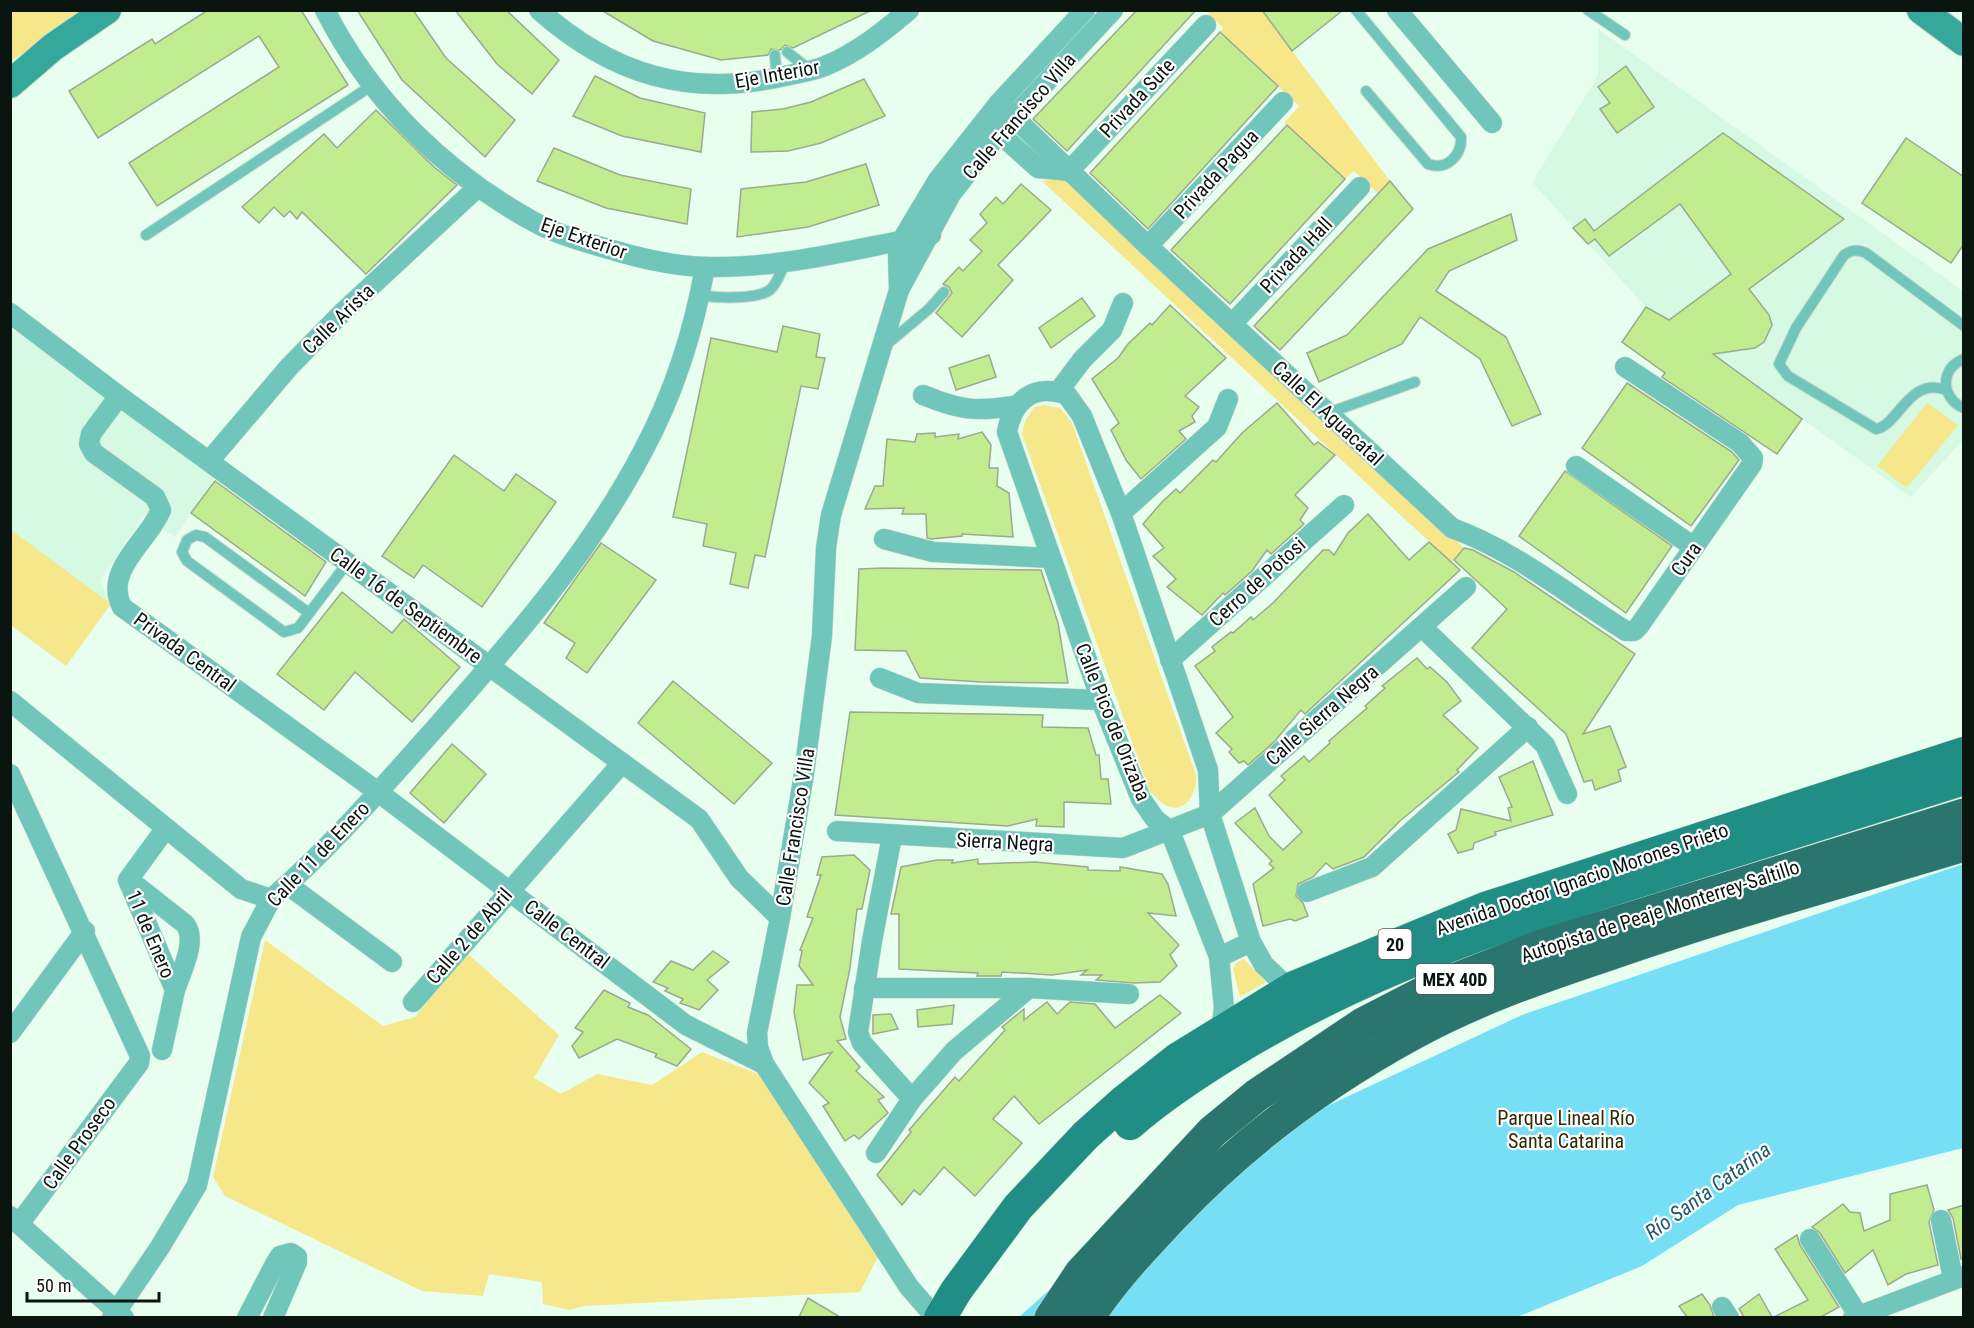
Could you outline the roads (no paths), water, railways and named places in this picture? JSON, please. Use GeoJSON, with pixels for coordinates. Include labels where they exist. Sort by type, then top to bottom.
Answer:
{"type":"FeatureCollection","features":[{"type":"Feature","properties":{"kind":"highway","name":"Autopista de Peaje Monterrey-Saltillo"},"geometry":{"type":"LineString","coordinates":[[1051,1317],[1081,1273],[1212,1132],[1257,1095],[1363,1024],[1431,989],[1542,946],[1964,815]]}},
{"type":"Feature","properties":{"kind":"highway","name":"Autopista de Peaje Monterrey-Saltillo"},"geometry":{"type":"LineString","coordinates":[[1088,1317],[1153,1236],[1209,1177],[1280,1119],[1339,1076],[1414,1033],[1511,987],[1657,938],[1964,845]]}},
{"type":"Feature","properties":{"kind":"main road"},"geometry":{"type":"LineString","coordinates":[[10,84],[53,47],[107,10]]}},
{"type":"Feature","properties":{"kind":"main road"},"geometry":{"type":"LineString","coordinates":[[1921,10],[1964,42]]}},
{"type":"Feature","properties":{"kind":"main road","name":"Avenida Doctor Ignacio Morones Prieto"},"geometry":{"type":"LineString","coordinates":[[938,1317],[1018,1208],[1086,1135],[1177,1059],[1294,987],[1485,908],[1964,753]]}},
{"type":"Feature","properties":{"kind":"main road","name":"Avenida Doctor Ignacio Morones Prieto"},"geometry":{"type":"LineString","coordinates":[[964,1317],[998,1267],[1039,1216],[1107,1144],[1142,1113],[1191,1078],[1278,1024],[1387,971],[1488,932],[1964,779]]}},
{"type":"Feature","properties":{"kind":"street","name":"Eje Exterior"},"geometry":{"type":"LineString","coordinates":[[325,10],[338,36],[371,86],[404,123],[447,164],[478,187],[537,223],[560,234],[630,256],[705,267],[785,263],[931,235]]}},
{"type":"Feature","properties":{"kind":"street","name":"Eje Interior"},"geometry":{"type":"LineString","coordinates":[[539,10],[569,37],[627,68],[665,79],[702,84],[755,83],[824,67],[871,42],[909,10]]}},
{"type":"Feature","properties":{"kind":"street","name":"Calle Francisco Villa"},"geometry":{"type":"LineString","coordinates":[[899,290],[898,256],[902,240],[938,180],[984,120],[1085,10]]}},
{"type":"Feature","properties":{"kind":"street","name":"Calle Francisco Villa"},"geometry":{"type":"LineString","coordinates":[[938,1317],[909,1287],[765,1064],[758,1047],[757,1033],[780,918],[804,774],[822,636],[826,548],[831,514],[899,290],[931,235],[951,194],[999,133],[1113,10]]}},
{"type":"Feature","properties":{"kind":"street"},"geometry":{"type":"LineString","coordinates":[[1397,10],[1492,123]]}},
{"type":"Feature","properties":{"kind":"street","name":"Privada Sute"},"geometry":{"type":"LineString","coordinates":[[1069,171],[1206,25]]}},
{"type":"Feature","properties":{"kind":"street","name":"Privada Pagua"},"geometry":{"type":"LineString","coordinates":[[1148,246],[1283,102]]}},
{"type":"Feature","properties":{"kind":"street","name":"Calle El Aguacatal"},"geometry":{"type":"LineString","coordinates":[[999,103],[1148,246],[1452,528],[1489,542],[1518,559],[1610,621]]}},
{"type":"Feature","properties":{"kind":"street"},"geometry":{"type":"LineString","coordinates":[[984,120],[1038,168],[1069,171]]}},
{"type":"Feature","properties":{"kind":"street","name":"Calle Arista"},"geometry":{"type":"LineString","coordinates":[[210,460],[289,368],[342,313],[478,187]]}},
{"type":"Feature","properties":{"kind":"street","name":"Privada Hall"},"geometry":{"type":"LineString","coordinates":[[1232,324],[1360,187]]}},
{"type":"Feature","properties":{"kind":"street","name":"Calle 11 de Enero"},"geometry":{"type":"LineString","coordinates":[[117,1315],[167,1238],[197,1185],[251,936],[271,899],[288,885],[378,792],[490,666],[609,510],[644,451],[671,389],[700,295],[705,267]]}},
{"type":"Feature","properties":{"kind":"street"},"geometry":{"type":"LineString","coordinates":[[1058,392],[1082,360],[1112,330],[1123,303]]}},
{"type":"Feature","properties":{"kind":"street","name":"Calle 16 de Septiembre"},"geometry":{"type":"LineString","coordinates":[[10,313],[119,396],[210,460],[699,819],[739,878],[780,918]]}},
{"type":"Feature","properties":{"kind":"street","name":"Cura"},"geometry":{"type":"LineString","coordinates":[[1610,621],[1626,631],[1634,631],[1639,626],[1752,464],[1750,452],[1740,443],[1625,367]]}},
{"type":"Feature","properties":{"kind":"street"},"geometry":{"type":"LineString","coordinates":[[923,395],[959,409],[986,410],[1014,406],[1032,394],[1044,391],[1058,392],[1074,402],[1082,416],[1121,513],[1208,770],[1210,814],[1251,942],[1264,965],[1280,980],[1294,987]]}},
{"type":"Feature","properties":{"kind":"street","name":"Privada Central"},"geometry":{"type":"LineString","coordinates":[[119,396],[91,434],[89,444],[94,453],[155,497],[161,510],[118,576],[116,590],[122,607],[378,792]]}},
{"type":"Feature","properties":{"kind":"street"},"geometry":{"type":"LineString","coordinates":[[1121,513],[1217,427],[1228,399]]}},
{"type":"Feature","properties":{"kind":"street","name":"Calle Pico de Orizaba"},"geometry":{"type":"LineString","coordinates":[[1014,406],[1007,432],[1101,700],[1140,799],[1155,819],[1170,831],[1219,957],[1224,1008],[1221,1032]]}},
{"type":"Feature","properties":{"kind":"street"},"geometry":{"type":"LineString","coordinates":[[1576,466],[1694,547]]}},
{"type":"Feature","properties":{"kind":"street","name":"Cerro de Potosi"},"geometry":{"type":"LineString","coordinates":[[1170,660],[1344,505]]}},
{"type":"Feature","properties":{"kind":"street"},"geometry":{"type":"LineString","coordinates":[[884,539],[933,552],[1051,558]]}},
{"type":"Feature","properties":{"kind":"street","name":"Calle Sierra Negra"},"geometry":{"type":"LineString","coordinates":[[1170,831],[1210,814],[1466,587]]}},
{"type":"Feature","properties":{"kind":"street"},"geometry":{"type":"LineString","coordinates":[[1422,627],[1545,745],[1567,794]]}},
{"type":"Feature","properties":{"kind":"street"},"geometry":{"type":"LineString","coordinates":[[880,678],[918,693],[1101,700]]}},
{"type":"Feature","properties":{"kind":"street"},"geometry":{"type":"LineString","coordinates":[[10,701],[241,889],[271,899]]}},
{"type":"Feature","properties":{"kind":"street"},"geometry":{"type":"LineString","coordinates":[[1308,892],[1372,867],[1528,727]]}},
{"type":"Feature","properties":{"kind":"street","name":"Calle 2 de Abril"},"geometry":{"type":"LineString","coordinates":[[413,1002],[622,763]]}},
{"type":"Feature","properties":{"kind":"street"},"geometry":{"type":"LineString","coordinates":[[10,1034],[85,931],[13,788]]}},
{"type":"Feature","properties":{"kind":"street","name":"Calle Central"},"geometry":{"type":"LineString","coordinates":[[378,792],[686,1025],[765,1064]]}},
{"type":"Feature","properties":{"kind":"street","name":"11 de Enero"},"geometry":{"type":"LineString","coordinates":[[162,1050],[175,990],[128,880],[166,828]]}},
{"type":"Feature","properties":{"kind":"street","name":"Sierra Negra"},"geometry":{"type":"LineString","coordinates":[[837,831],[1123,848],[1170,831]]}},
{"type":"Feature","properties":{"kind":"street"},"geometry":{"type":"LineString","coordinates":[[892,836],[858,1021],[858,1032],[862,1043],[912,1099]]}},
{"type":"Feature","properties":{"kind":"street"},"geometry":{"type":"LineString","coordinates":[[128,880],[185,924],[190,932],[190,942],[175,990]]}},
{"type":"Feature","properties":{"kind":"street"},"geometry":{"type":"LineString","coordinates":[[288,885],[392,962]]}},
{"type":"Feature","properties":{"kind":"street","name":"Calle Proseco"},"geometry":{"type":"LineString","coordinates":[[15,1220],[139,1063],[138,1049],[85,931]]}},
{"type":"Feature","properties":{"kind":"street"},"geometry":{"type":"LineString","coordinates":[[1219,957],[1251,942]]}},
{"type":"Feature","properties":{"kind":"street"},"geometry":{"type":"LineString","coordinates":[[864,988],[1029,988],[1129,994]]}},
{"type":"Feature","properties":{"kind":"street"},"geometry":{"type":"LineString","coordinates":[[876,1153],[912,1099],[954,1052],[1029,988]]}},
{"type":"Feature","properties":{"kind":"street"},"geometry":{"type":"LineString","coordinates":[[15,1220],[117,1315]]}},
{"type":"Feature","properties":{"kind":"street"},"geometry":{"type":"LineString","coordinates":[[1810,1239],[1855,1316],[1958,1277],[1941,1220]]}},
{"type":"Feature","properties":{"kind":"street"},"geometry":{"type":"LineString","coordinates":[[248,1317],[280,1256],[291,1253],[297,1257],[297,1262],[273,1317]]}},
{"type":"Feature","properties":{"kind":"lane"},"geometry":{"type":"LineString","coordinates":[[1356,10],[1461,136],[1461,146],[1457,154],[1445,165],[1438,167],[1428,164],[1366,91]]}},
{"type":"Feature","properties":{"kind":"lane"},"geometry":{"type":"LineString","coordinates":[[1588,10],[1625,35]]}},
{"type":"Feature","properties":{"kind":"lane"},"geometry":{"type":"LineString","coordinates":[[787,52],[810,70]]}},
{"type":"Feature","properties":{"kind":"lane"},"geometry":{"type":"LineString","coordinates":[[772,79],[776,69],[775,55]]}},
{"type":"Feature","properties":{"kind":"lane"},"geometry":{"type":"LineString","coordinates":[[146,235],[371,86]]}},
{"type":"Feature","properties":{"kind":"lane"},"geometry":{"type":"LineString","coordinates":[[1946,390],[1936,386],[1924,390],[1902,404],[1887,426],[1876,429],[1788,376],[1779,364],[1796,328],[1844,255],[1850,251],[1858,250],[1866,253],[1964,326]]}},
{"type":"Feature","properties":{"kind":"lane"},"geometry":{"type":"LineString","coordinates":[[700,295],[726,298],[764,294],[775,285],[785,263]]}},
{"type":"Feature","properties":{"kind":"lane"},"geometry":{"type":"LineString","coordinates":[[883,347],[930,308],[944,292]]}},
{"type":"Feature","properties":{"kind":"lane"},"geometry":{"type":"LineString","coordinates":[[1964,359],[1952,366],[1947,374],[1946,390],[1954,404],[1964,408]]}},
{"type":"Feature","properties":{"kind":"lane"},"geometry":{"type":"LineString","coordinates":[[1328,413],[1415,382]]}},
{"type":"Feature","properties":{"kind":"lane"},"geometry":{"type":"LineString","coordinates":[[309,613],[205,537],[196,535],[185,542],[182,552],[187,561],[280,630],[294,631],[309,613],[348,562]]}},
{"type":"Feature","properties":{"kind":"water","name":"Río Santa Catarina"},"geometry":{"type":"Polygon","coordinates":[[[1963,864],[1963,1148],[1738,1205],[1642,1266],[1517,1317],[1018,1318],[1175,1177],[1522,1015],[1963,864]]]}},
{"type":"Feature","properties":{"kind":"park label","name":"Parque Lineal Río Santa Catarina"},"geometry":{"type":"Point","coordinates":[1566,1130]}}]}
